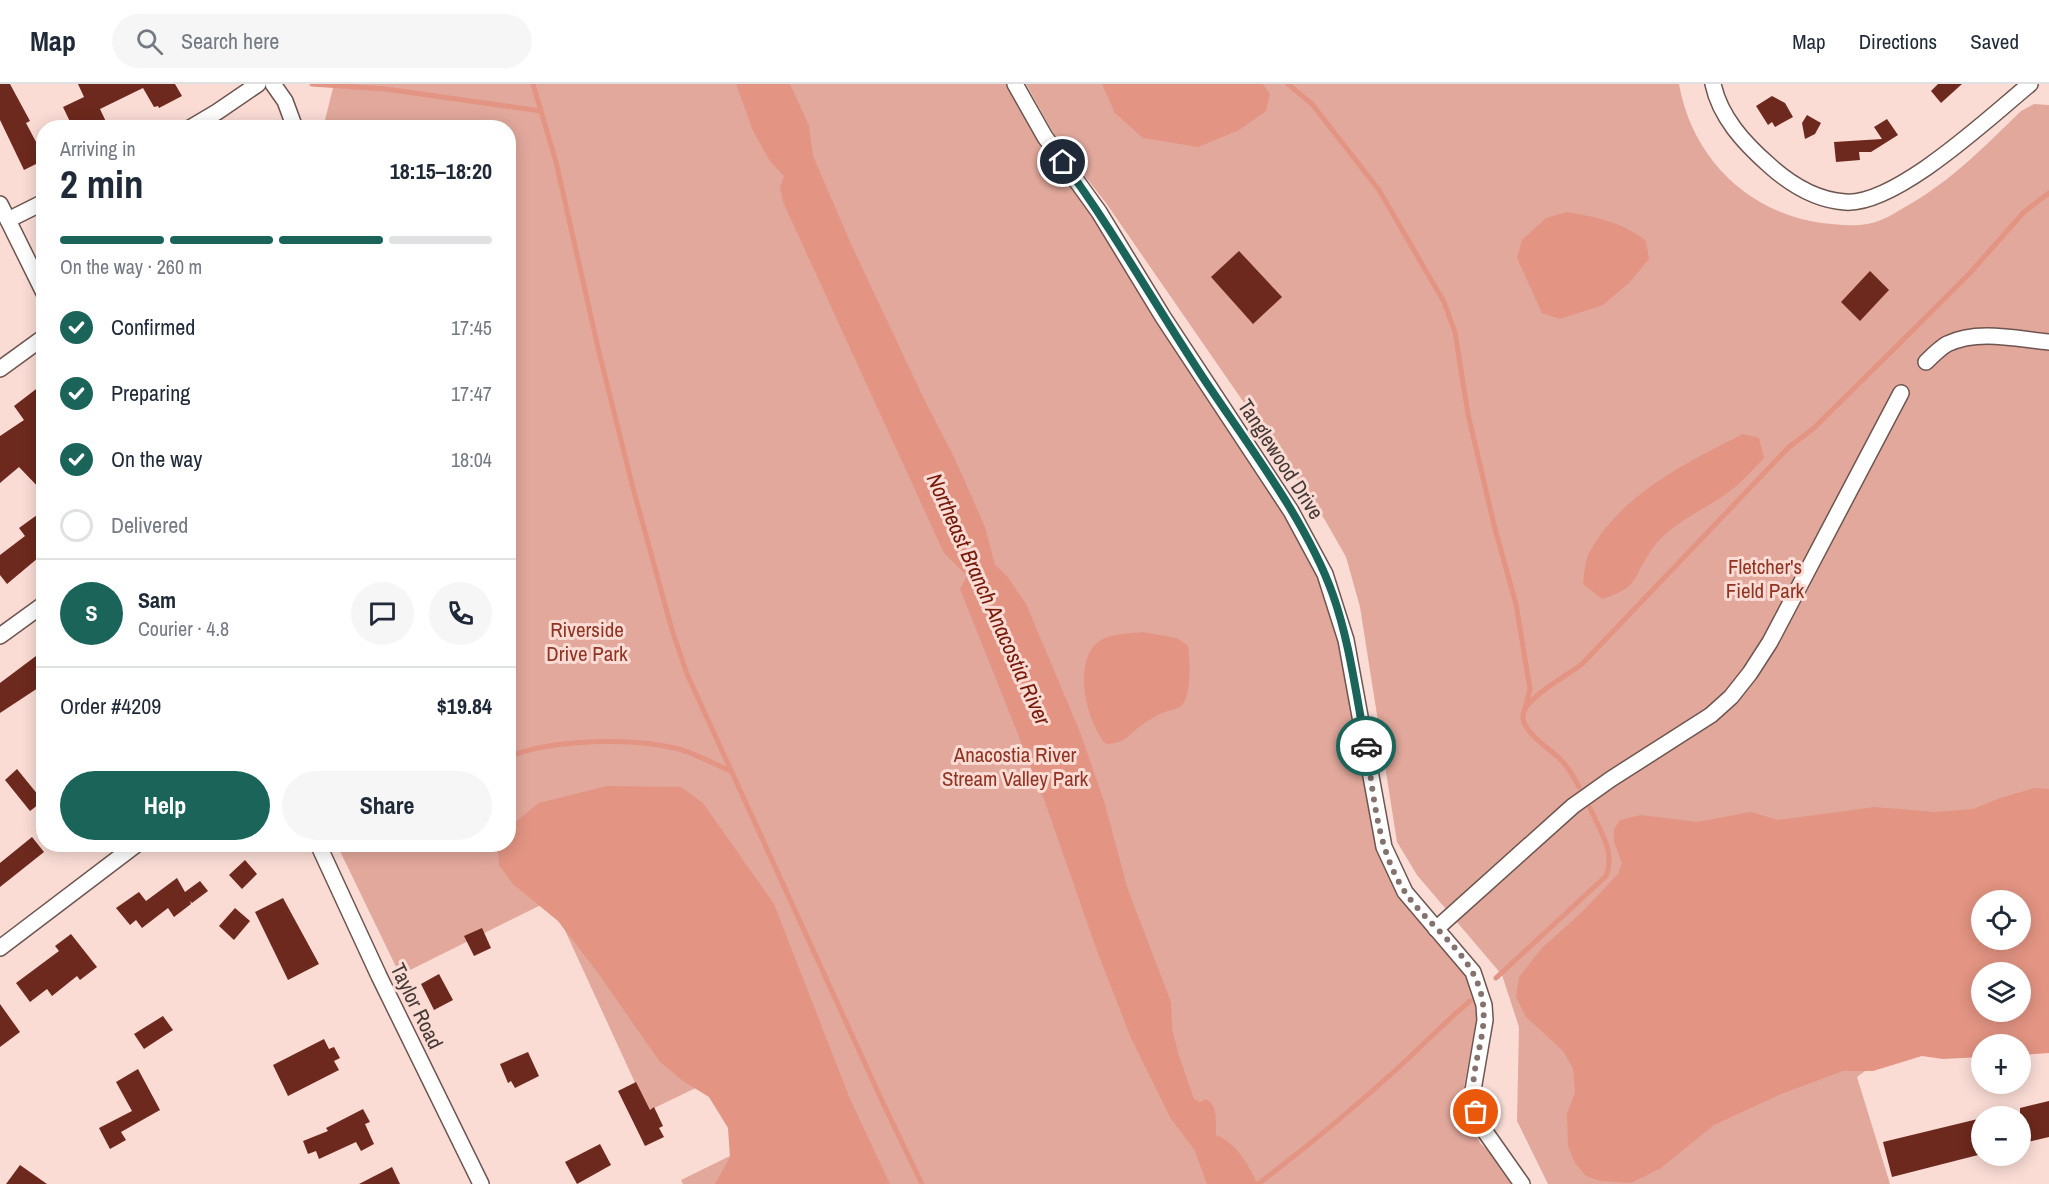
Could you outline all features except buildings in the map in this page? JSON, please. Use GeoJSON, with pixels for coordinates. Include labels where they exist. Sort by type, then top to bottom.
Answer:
{"type":"FeatureCollection","features":[{"type":"Feature","properties":{"kind":"street"},"geometry":{"type":"LineString","coordinates":[[204,120],[258,84]]}},
{"type":"Feature","properties":{"kind":"street"},"geometry":{"type":"LineString","coordinates":[[273,84],[285,101],[292,120]]}},
{"type":"Feature","properties":{"kind":"street","name":"Tanglewood Drive"},"geometry":{"type":"LineString","coordinates":[[1015,84],[1045,137],[1099,212],[1163,317],[1291,511],[1316,555],[1333,595],[1346,640],[1384,848],[1405,892],[1473,972],[1484,1005],[1485,1020],[1473,1090],[1476,1112],[1484,1130],[1522,1184]]}},
{"type":"Feature","properties":{"kind":"street"},"geometry":{"type":"LineString","coordinates":[[1713,84],[1715,95],[1729,123],[1754,152],[1794,184],[1827,200],[1848,202],[1888,190],[1917,173],[2031,84]]}},
{"type":"Feature","properties":{"kind":"street"},"geometry":{"type":"LineString","coordinates":[[0,204],[36,277]]}},
{"type":"Feature","properties":{"kind":"street"},"geometry":{"type":"LineString","coordinates":[[8,220],[36,206]]}},
{"type":"Feature","properties":{"kind":"street"},"geometry":{"type":"LineString","coordinates":[[1926,362],[1946,345],[1964,339],[1988,336],[2049,342]]}},
{"type":"Feature","properties":{"kind":"street"},"geometry":{"type":"LineString","coordinates":[[0,369],[36,343]]}},
{"type":"Feature","properties":{"kind":"street"},"geometry":{"type":"LineString","coordinates":[[1436,929],[1573,806],[1597,788],[1711,715],[1731,697],[1750,674],[1770,642],[1901,393]]}},
{"type":"Feature","properties":{"kind":"street"},"geometry":{"type":"LineString","coordinates":[[0,636],[36,610]]}},
{"type":"Feature","properties":{"kind":"street"},"geometry":{"type":"LineString","coordinates":[[0,948],[126,852]]}},
{"type":"Feature","properties":{"kind":"street","name":"Taylor Road"},"geometry":{"type":"LineString","coordinates":[[322,852],[379,976],[481,1184]]}},
{"type":"Feature","properties":{"kind":"green space","name":"Anacostia River Stream Valley Park"},"geometry":{"type":"Polygon","coordinates":[[[334,84],[1006,84],[1053,162],[1086,205],[1297,522],[1337,623],[1377,853],[1409,906],[1464,972],[1478,1011],[1464,1087],[1466,1117],[1480,1143],[1502,1163],[1519,1184],[683,1184],[681,1180],[834,1105],[801,1037],[648,1111],[551,900],[400,975],[340,852],[516,852],[516,120],[325,120],[334,84]]]}},
{"type":"Feature","properties":{"kind":"green space","name":"Fletcher's Field Park"},"geometry":{"type":"Polygon","coordinates":[[[1026,84],[1679,84],[1696,136],[1710,158],[1728,178],[1748,194],[1770,207],[1795,217],[1841,225],[1866,224],[1893,214],[1937,187],[1994,138],[2021,111],[2034,104],[2049,105],[2049,1003],[2031,984],[2031,962],[1971,962],[1971,1014],[1928,1025],[1857,1077],[1890,1184],[1548,1184],[1517,1121],[1519,1027],[1502,975],[1417,875],[1397,842],[1360,607],[1346,557],[1325,520],[1106,203],[1059,143],[1026,84]]]}},
{"type":"Feature","properties":{"kind":"shaded area","name":"Northeast Branch Anacostia River"},"geometry":{"type":"Polygon","coordinates":[[[736,84],[790,84],[809,126],[813,156],[851,244],[923,397],[955,459],[985,527],[995,565],[1007,576],[1026,604],[1080,732],[1104,801],[1128,890],[1171,1002],[1172,1029],[1194,1099],[1200,1102],[1206,1099],[1210,1102],[1216,1115],[1216,1135],[1236,1149],[1258,1184],[1207,1184],[1194,1149],[1171,1119],[1131,1038],[1096,948],[1045,802],[960,589],[967,576],[944,553],[783,202],[780,187],[784,176],[770,161],[753,131],[736,84]]]}},
{"type":"Feature","properties":{"kind":"shaded area"},"geometry":{"type":"Polygon","coordinates":[[[1102,84],[1263,84],[1270,94],[1266,111],[1239,130],[1198,147],[1143,138],[1115,113],[1102,84]]]}},
{"type":"Feature","properties":{"kind":"shaded area"},"geometry":{"type":"Polygon","coordinates":[[[1567,212],[1598,218],[1628,229],[1646,241],[1649,259],[1629,283],[1603,305],[1560,319],[1542,313],[1517,258],[1522,240],[1546,218],[1567,212]]]}},
{"type":"Feature","properties":{"kind":"shaded area"},"geometry":{"type":"Polygon","coordinates":[[[1743,434],[1759,438],[1764,458],[1742,481],[1724,496],[1680,523],[1660,539],[1634,580],[1623,590],[1602,599],[1583,584],[1589,553],[1602,532],[1637,497],[1678,469],[1743,434]]]}},
{"type":"Feature","properties":{"kind":"shaded area"},"geometry":{"type":"Polygon","coordinates":[[[1143,632],[1177,638],[1188,646],[1190,668],[1187,695],[1181,706],[1152,718],[1124,740],[1106,744],[1099,734],[1088,706],[1084,675],[1086,661],[1092,649],[1101,640],[1116,635],[1143,632]]]}},
{"type":"Feature","properties":{"kind":"shaded area"},"geometry":{"type":"Polygon","coordinates":[[[607,786],[681,787],[703,803],[774,904],[850,1099],[890,1184],[715,1184],[730,1157],[728,1128],[709,1097],[683,1081],[660,1062],[598,973],[558,921],[513,884],[499,865],[498,852],[516,852],[516,821],[539,803],[607,786]]]}},
{"type":"Feature","properties":{"kind":"shaded area"},"geometry":{"type":"Polygon","coordinates":[[[2035,788],[2049,789],[2049,1053],[2031,1054],[2031,1034],[1971,1034],[1971,1058],[1943,1059],[1922,1056],[1873,1071],[1843,1071],[1781,1094],[1714,1125],[1661,1168],[1631,1183],[1600,1181],[1586,1176],[1575,1163],[1568,1146],[1567,1114],[1575,1093],[1573,1068],[1563,1051],[1526,1017],[1516,997],[1519,977],[1541,949],[1583,911],[1618,874],[1622,863],[1614,842],[1614,829],[1620,820],[1641,815],[1697,822],[1751,812],[1778,820],[1875,807],[1935,812],[1973,809],[2035,788]]]}},
{"type":"Feature","properties":{"kind":"waterway"},"geometry":{"type":"LineString","coordinates":[[312,84],[386,89],[541,111]]}},
{"type":"Feature","properties":{"kind":"waterway"},"geometry":{"type":"LineString","coordinates":[[533,84],[556,162],[599,352],[633,488],[672,630],[687,674],[922,1184]]}},
{"type":"Feature","properties":{"kind":"waterway"},"geometry":{"type":"LineString","coordinates":[[1288,84],[1312,104],[1379,190],[1444,302],[1455,332],[1468,414],[1495,529],[1516,604],[1530,689],[1525,709]]}},
{"type":"Feature","properties":{"kind":"waterway"},"geometry":{"type":"LineString","coordinates":[[1579,787],[1564,763],[1525,725],[1524,711],[1528,705],[1534,698],[1582,664],[1789,447],[1814,428],[1969,274],[2024,212],[2049,193]]}},
{"type":"Feature","properties":{"kind":"waterway"},"geometry":{"type":"LineString","coordinates":[[516,754],[570,743],[639,743],[679,749],[731,771]]}},
{"type":"Feature","properties":{"kind":"waterway"},"geometry":{"type":"LineString","coordinates":[[1496,978],[1606,876],[1609,867],[1608,850],[1590,808]]}},
{"type":"Feature","properties":{"kind":"waterway"},"geometry":{"type":"LineString","coordinates":[[1258,1184],[1365,1097],[1470,1001]]}},
{"type":"Feature","properties":{"kind":"way so far"},"geometry":{"type":"LineString","coordinates":[[1366,746],[1384,848],[1394,872],[1405,892],[1473,972],[1479,988],[1485,1020],[1473,1090],[1476,1112]]}},
{"type":"Feature","properties":{"kind":"route"},"geometry":{"type":"LineString","coordinates":[[1063,162],[1099,212],[1163,317],[1291,511],[1316,555],[1340,617],[1366,746]]}},
{"type":"Feature","properties":{"kind":"park label","name":"Riverside Drive Park"},"geometry":{"type":"Point","coordinates":[587,641]}}]}
